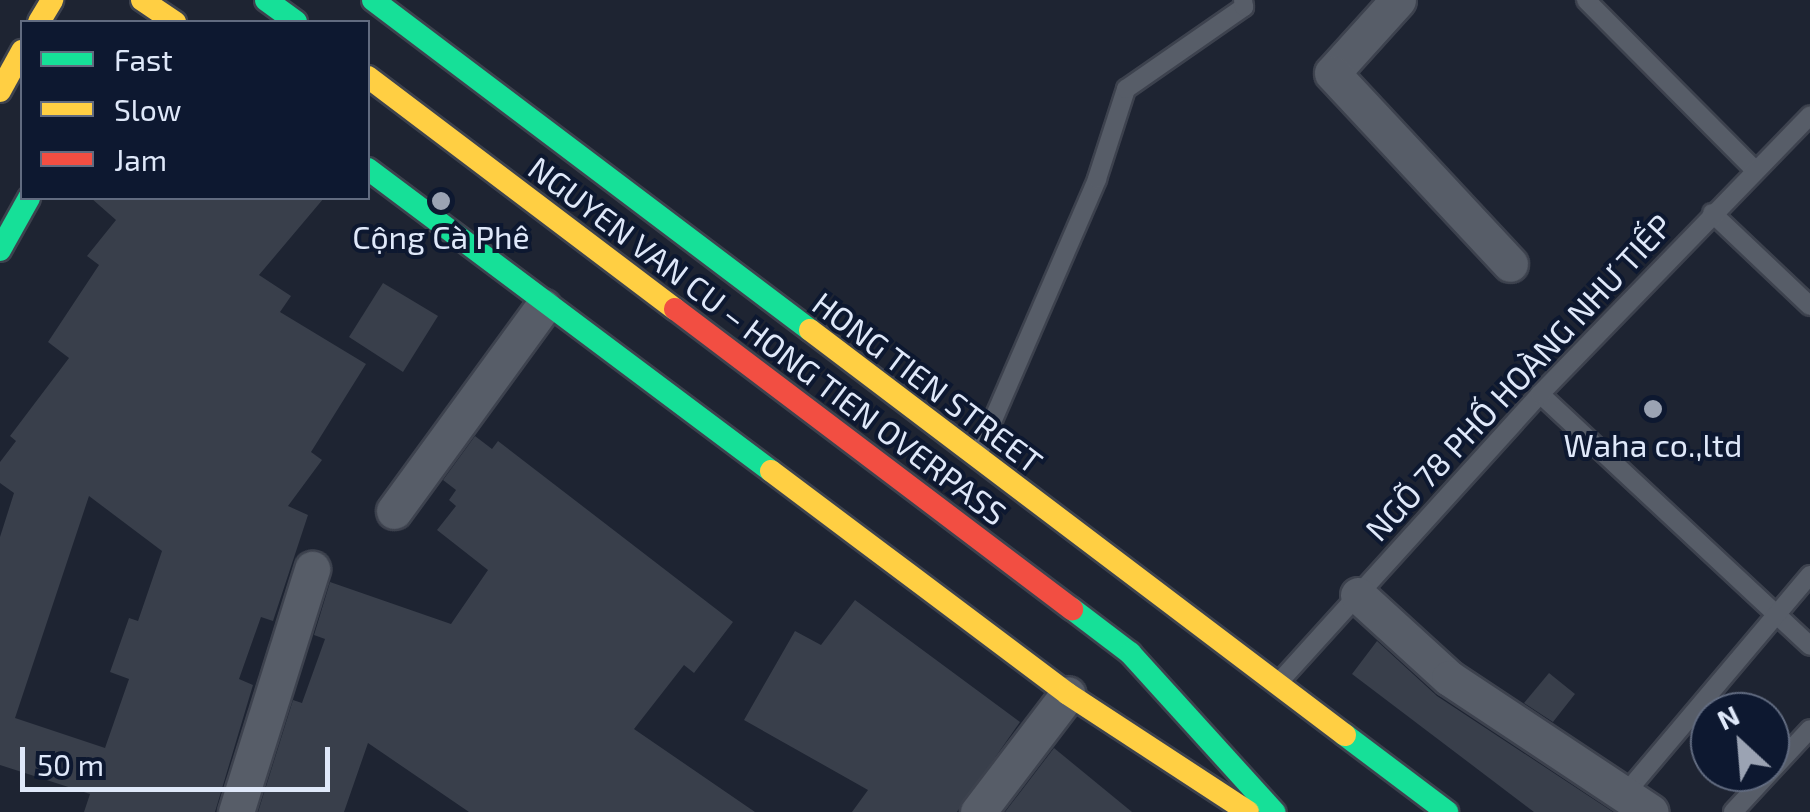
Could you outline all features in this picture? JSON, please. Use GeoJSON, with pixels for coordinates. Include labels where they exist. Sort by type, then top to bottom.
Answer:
{"type":"FeatureCollection","features":[{"type":"Feature","properties":{"kind":"main road"},"geometry":{"type":"LineString","coordinates":[[139,0],[172,20]]}},
{"type":"Feature","properties":{"kind":"main road"},"geometry":{"type":"LineString","coordinates":[[266,0],[293,20]]}},
{"type":"Feature","properties":{"kind":"main road","name":"HONG TIEN STREET"},"geometry":{"type":"LineString","coordinates":[[372,0],[976,460],[1448,812]]}},
{"type":"Feature","properties":{"kind":"main road"},"geometry":{"type":"LineString","coordinates":[[0,91],[20,55]]}},
{"type":"Feature","properties":{"kind":"main road","name":"NGUYEN VAN CU – HONG TIEN OVERPASS"},"geometry":{"type":"LineString","coordinates":[[370,78],[1130,654]]}},
{"type":"Feature","properties":{"kind":"main road"},"geometry":{"type":"LineString","coordinates":[[370,172],[543,307],[1068,694],[1248,812]]}},
{"type":"Feature","properties":{"kind":"main road"},"geometry":{"type":"LineString","coordinates":[[0,250],[28,200]]}},
{"type":"Feature","properties":{"kind":"main road"},"geometry":{"type":"LineString","coordinates":[[1130,654],[1183,675]]}},
{"type":"Feature","properties":{"kind":"main road"},"geometry":{"type":"LineString","coordinates":[[1130,654],[1274,812]]}},
{"type":"Feature","properties":{"kind":"main road"},"geometry":{"type":"LineString","coordinates":[[1271,710],[1360,746]]}},
{"type":"Feature","properties":{"kind":"street"},"geometry":{"type":"LineString","coordinates":[[1398,0],[1332,74],[1510,264]]}},
{"type":"Feature","properties":{"kind":"street"},"geometry":{"type":"LineString","coordinates":[[394,511],[543,307]]}},
{"type":"Feature","properties":{"kind":"street"},"geometry":{"type":"LineString","coordinates":[[236,812],[312,569]]}},
{"type":"Feature","properties":{"kind":"street"},"geometry":{"type":"LineString","coordinates":[[1358,595],[1449,678],[1637,804]]}},
{"type":"Feature","properties":{"kind":"street"},"geometry":{"type":"LineString","coordinates":[[978,812],[1068,694]]}},
{"type":"Feature","properties":{"kind":"lane"},"geometry":{"type":"LineString","coordinates":[[976,460],[1089,197],[1126,89],[1244,6],[1243,0]]}},
{"type":"Feature","properties":{"kind":"lane"},"geometry":{"type":"LineString","coordinates":[[1586,0],[1755,170]]}},
{"type":"Feature","properties":{"kind":"lane","name":"NGÕ 78 PHỐ HOÀNG NHƯ TIẾP"},"geometry":{"type":"LineString","coordinates":[[1277,685],[1540,394],[1810,116]]}},
{"type":"Feature","properties":{"kind":"lane"},"geometry":{"type":"LineString","coordinates":[[1712,213],[1810,306]]}},
{"type":"Feature","properties":{"kind":"lane"},"geometry":{"type":"LineString","coordinates":[[1540,394],[1810,646]]}},
{"type":"Feature","properties":{"kind":"lane"},"geometry":{"type":"LineString","coordinates":[[1637,804],[1810,575]]}},
{"type":"Feature","properties":{"kind":"lane"},"geometry":{"type":"LineString","coordinates":[[1733,812],[1810,729]]}},
{"type":"Feature","properties":{"kind":"building"},"geometry":{"type":"Polygon","coordinates":[[[93,200],[322,200],[259,275],[291,296],[280,312],[366,364],[311,452],[322,460],[288,506],[308,515],[273,621],[261,617],[239,679],[253,685],[215,812],[84,812],[90,794],[0,765],[0,537],[14,493],[0,483],[0,462],[16,441],[10,436],[69,358],[48,342],[99,265],[87,256],[116,220],[93,200]],[[89,496],[15,718],[105,748],[129,679],[110,672],[129,618],[138,621],[162,551],[89,496]]]}},
{"type":"Feature","properties":{"kind":"building"},"geometry":{"type":"Polygon","coordinates":[[[383,283],[438,316],[403,372],[349,337],[383,283]]]}},
{"type":"Feature","properties":{"kind":"building"},"geometry":{"type":"Polygon","coordinates":[[[475,436],[492,449],[498,441],[733,622],[694,673],[684,665],[634,729],[755,812],[469,812],[368,743],[344,812],[258,812],[293,700],[302,703],[325,639],[314,635],[330,582],[451,624],[488,570],[437,530],[456,506],[449,500],[456,490],[443,480],[475,436]]]}},
{"type":"Feature","properties":{"kind":"building"},"geometry":{"type":"Polygon","coordinates":[[[855,600],[1020,722],[957,812],[852,812],[868,790],[744,720],[795,631],[821,645],[855,600]]]}},
{"type":"Feature","properties":{"kind":"building"},"geometry":{"type":"Polygon","coordinates":[[[1377,641],[1437,696],[1613,812],[1534,812],[1352,674],[1377,641]]]}},
{"type":"Feature","properties":{"kind":"building"},"geometry":{"type":"Polygon","coordinates":[[[1549,673],[1575,694],[1553,722],[1524,703],[1549,673]]]}},
{"type":"Feature","properties":{"kind":"building"},"geometry":{"type":"Polygon","coordinates":[[[1054,748],[1132,812],[1005,812],[1054,748]]]}},
{"type":"Feature","properties":{"kind":"traffic: fast"},"geometry":{"type":"LineString","coordinates":[[266,0],[293,20]]}},
{"type":"Feature","properties":{"kind":"traffic: fast"},"geometry":{"type":"LineString","coordinates":[[373,0],[810,330]]}},
{"type":"Feature","properties":{"kind":"traffic: fast"},"geometry":{"type":"LineString","coordinates":[[370,170],[771,471]]}},
{"type":"Feature","properties":{"kind":"traffic: fast"},"geometry":{"type":"LineString","coordinates":[[0,250],[28,200]]}},
{"type":"Feature","properties":{"kind":"traffic: fast"},"geometry":{"type":"LineString","coordinates":[[1072,609],[1130,653],[1274,812]]}},
{"type":"Feature","properties":{"kind":"traffic: fast"},"geometry":{"type":"LineString","coordinates":[[1345,735],[1447,812]]}},
{"type":"Feature","properties":{"kind":"traffic: slow"},"geometry":{"type":"LineString","coordinates":[[40,20],[52,0]]}},
{"type":"Feature","properties":{"kind":"traffic: slow"},"geometry":{"type":"LineString","coordinates":[[142,0],[172,20]]}},
{"type":"Feature","properties":{"kind":"traffic: slow"},"geometry":{"type":"LineString","coordinates":[[0,91],[20,55]]}},
{"type":"Feature","properties":{"kind":"traffic: slow"},"geometry":{"type":"LineString","coordinates":[[370,79],[675,309]]}},
{"type":"Feature","properties":{"kind":"traffic: slow"},"geometry":{"type":"LineString","coordinates":[[810,330],[1345,735]]}},
{"type":"Feature","properties":{"kind":"traffic: slow"},"geometry":{"type":"LineString","coordinates":[[771,471],[1068,694],[1248,812]]}},
{"type":"Feature","properties":{"kind":"traffic: jam"},"geometry":{"type":"LineString","coordinates":[[675,309],[1072,609]]}},
{"type":"Feature","properties":{"kind":"place","name":"Cộng Cà Phê"},"geometry":{"type":"Point","coordinates":[441,201]}},
{"type":"Feature","properties":{"kind":"place","name":"Waha co.,ltd"},"geometry":{"type":"Point","coordinates":[1653,409]}}]}
